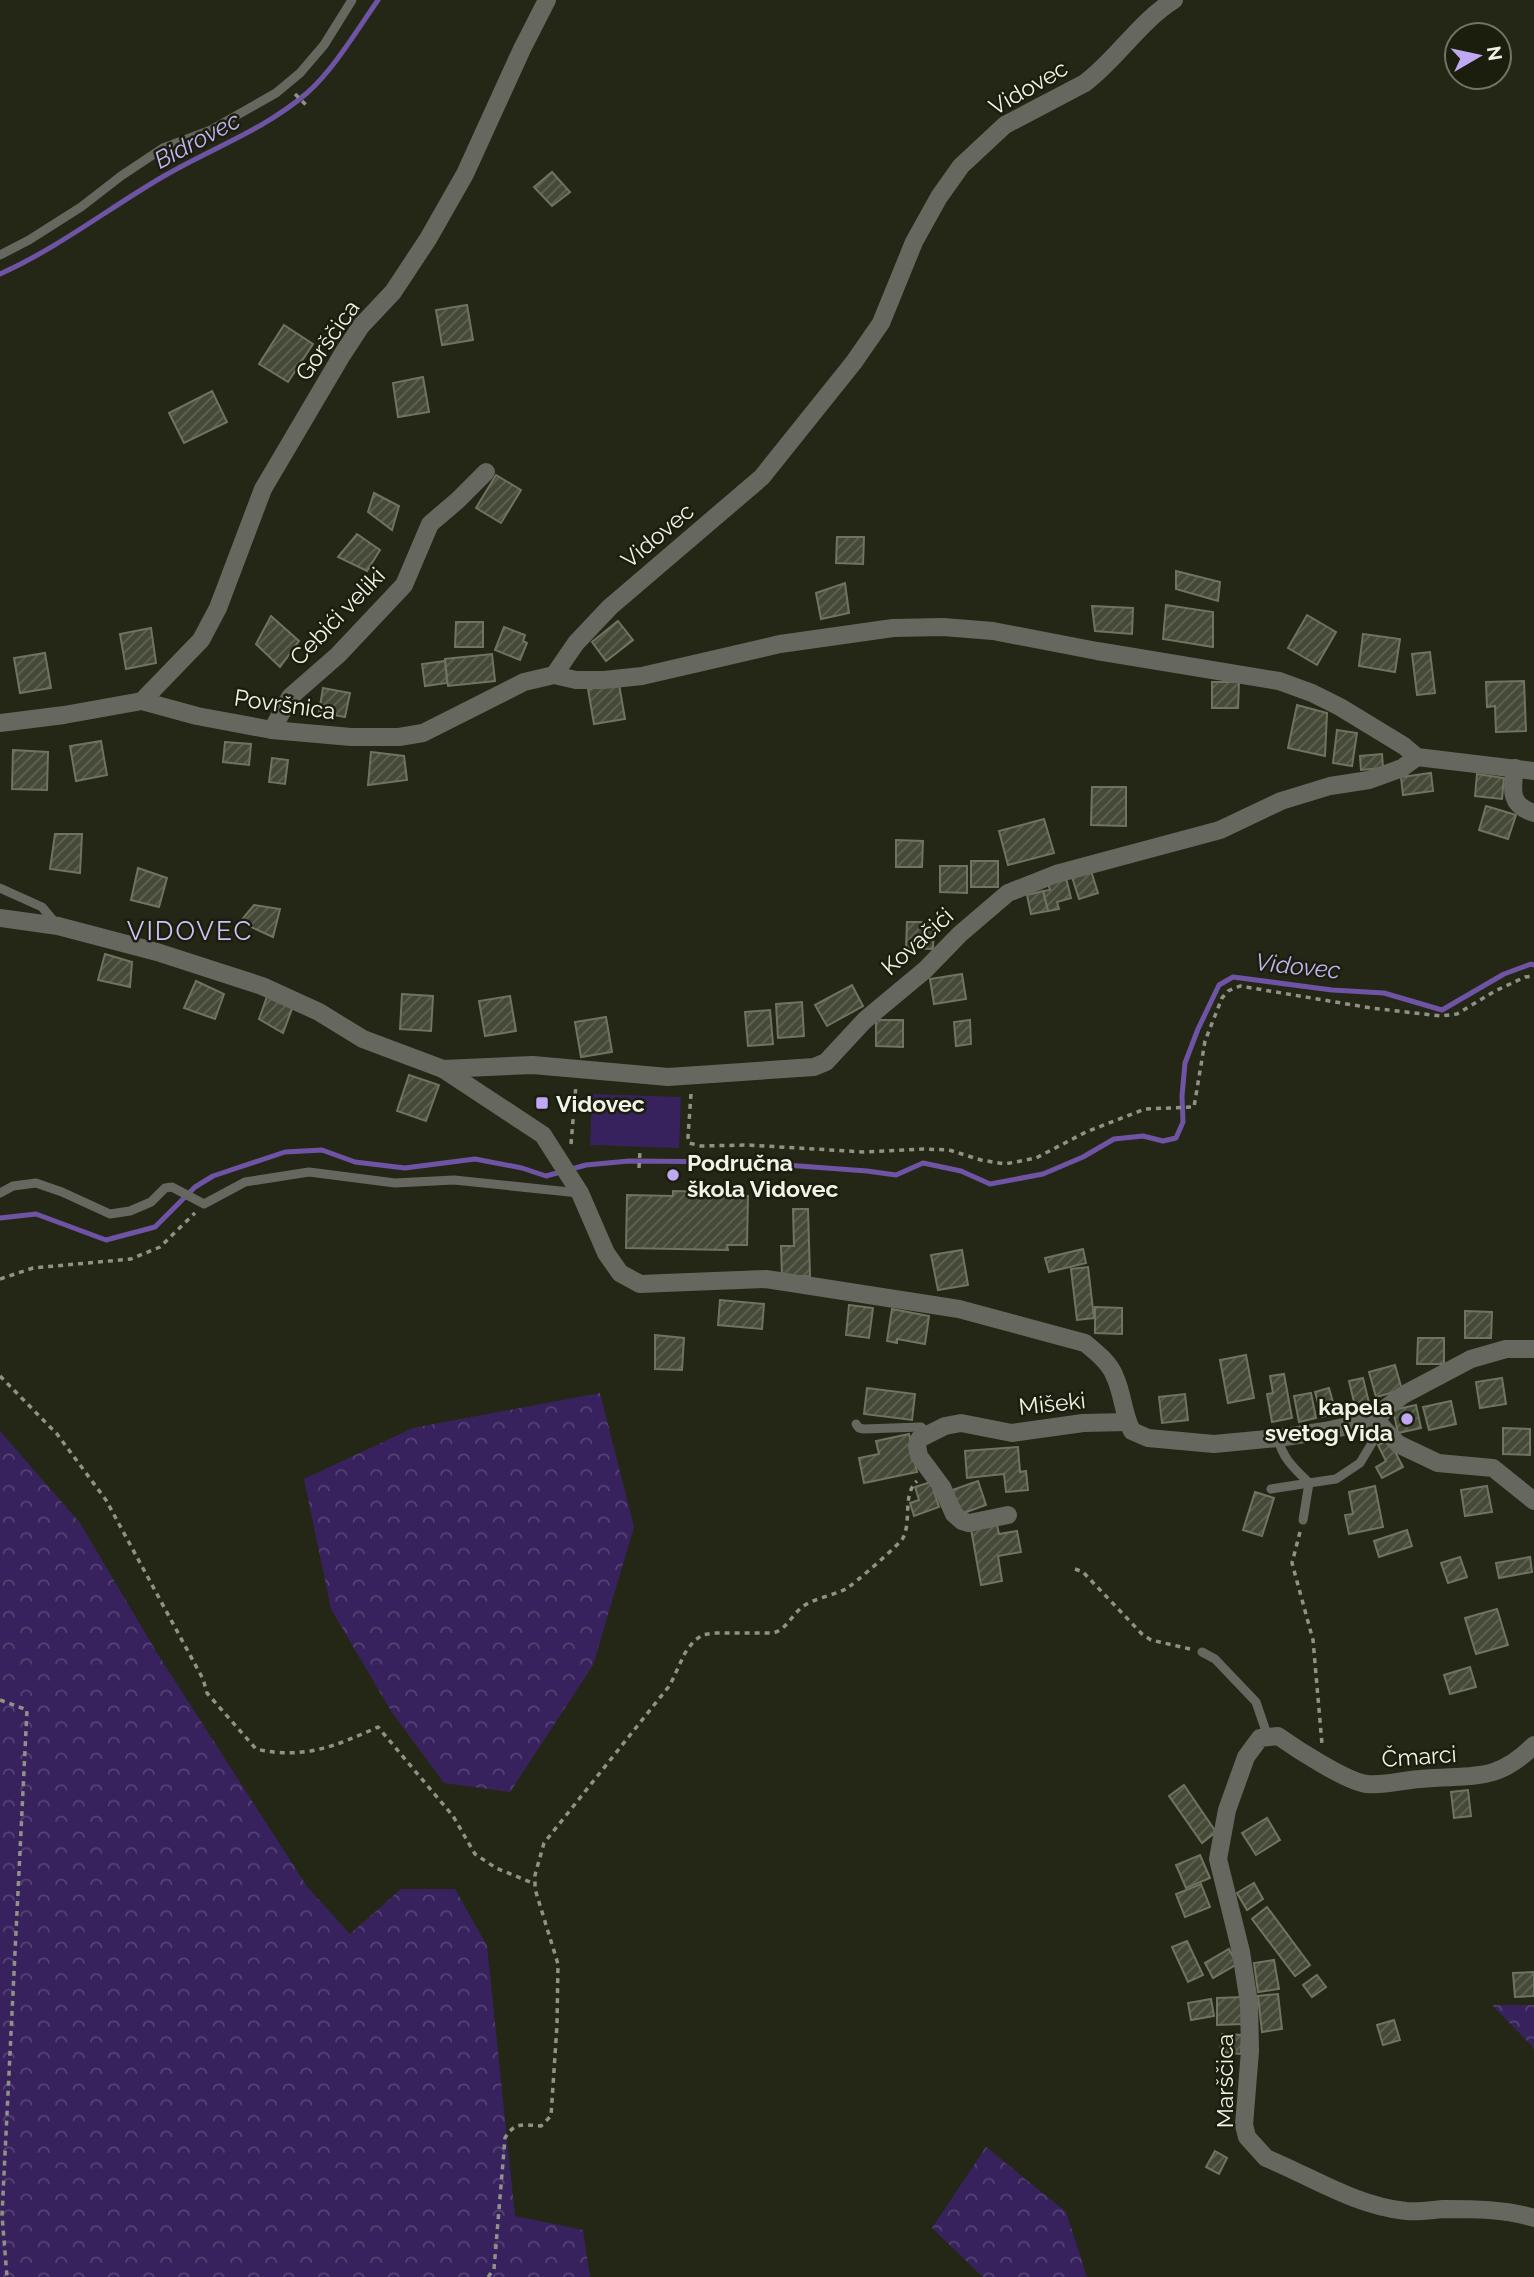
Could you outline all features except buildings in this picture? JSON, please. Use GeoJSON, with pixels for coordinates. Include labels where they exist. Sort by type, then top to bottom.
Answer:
{"type":"FeatureCollection","features":[{"type":"Feature","properties":{"kind":"street","name":"Gorščica"},"geometry":{"type":"LineString","coordinates":[[142,701],[201,640],[218,608],[262,489],[361,326],[393,292],[428,239],[465,174],[547,0]]}},
{"type":"Feature","properties":{"kind":"street","name":"Vidovec"},"geometry":{"type":"LineString","coordinates":[[554,675],[576,643],[610,607],[762,477],[854,362],[881,323],[914,242],[939,197],[961,166],[1005,125],[1095,76],[1131,37],[1174,0]]}},
{"type":"Feature","properties":{"kind":"street","name":"Cebići veliki"},"geometry":{"type":"LineString","coordinates":[[272,730],[290,697],[338,655],[404,585],[430,524],[486,472]]}},
{"type":"Feature","properties":{"kind":"street"},"geometry":{"type":"LineString","coordinates":[[554,675],[576,680],[642,676],[780,644],[893,628],[943,627],[993,631],[1279,681],[1340,707],[1404,746],[1417,757],[1534,771]]}},
{"type":"Feature","properties":{"kind":"street","name":"Površnica"},"geometry":{"type":"LineString","coordinates":[[0,723],[142,701],[197,716],[272,730],[351,737],[399,737],[423,733],[524,682],[554,675]]}},
{"type":"Feature","properties":{"kind":"street","name":"Kovačići"},"geometry":{"type":"LineString","coordinates":[[443,1069],[533,1065],[668,1077],[802,1069],[826,1062],[865,1020],[925,970],[960,934],[1008,893],[1056,874],[1220,830],[1281,801],[1330,786],[1369,780],[1402,768],[1417,757]]}},
{"type":"Feature","properties":{"kind":"street"},"geometry":{"type":"LineString","coordinates":[[1515,768],[1514,799],[1525,810],[1534,813]]}},
{"type":"Feature","properties":{"kind":"street"},"geometry":{"type":"LineString","coordinates":[[0,918],[58,926],[157,952],[262,986],[320,1012],[363,1040],[443,1069],[543,1135],[568,1173],[606,1253],[620,1273],[640,1284],[766,1279],[959,1309],[1085,1343],[1115,1375],[1127,1422],[1132,1431],[1147,1438],[1214,1444],[1278,1438],[1375,1420],[1403,1395],[1471,1359],[1506,1349],[1534,1349]]}},
{"type":"Feature","properties":{"kind":"street"},"geometry":{"type":"LineString","coordinates":[[1375,1420],[1398,1444],[1438,1462],[1493,1468],[1534,1501]]}},
{"type":"Feature","properties":{"kind":"street","name":"Mišeki"},"geometry":{"type":"LineString","coordinates":[[928,1433],[961,1423],[1012,1433],[1083,1423],[1127,1422]]}},
{"type":"Feature","properties":{"kind":"street"},"geometry":{"type":"LineString","coordinates":[[928,1433],[919,1439],[919,1456],[942,1487],[954,1514],[969,1523],[1008,1515]]}},
{"type":"Feature","properties":{"kind":"street","name":"Čmarci"},"geometry":{"type":"LineString","coordinates":[[1268,1737],[1278,1736],[1305,1755],[1355,1781],[1367,1784],[1479,1776],[1501,1771],[1521,1758],[1534,1745]]}},
{"type":"Feature","properties":{"kind":"street","name":"Marščica"},"geometry":{"type":"LineString","coordinates":[[1268,1737],[1260,1738],[1246,1757],[1227,1810],[1218,1859],[1241,1952],[1249,2003],[1250,2052],[1244,2125],[1247,2137],[1266,2158],[1353,2197],[1381,2206],[1408,2211],[1497,2210],[1521,2213],[1534,2218]]}},
{"type":"Feature","properties":{"kind":"lane"},"geometry":{"type":"LineString","coordinates":[[0,255],[70,214],[163,148],[211,131],[276,93],[300,73],[324,45],[352,0]]}},
{"type":"Feature","properties":{"kind":"lane"},"geometry":{"type":"LineString","coordinates":[[0,888],[42,907],[58,926]]}},
{"type":"Feature","properties":{"kind":"lane"},"geometry":{"type":"LineString","coordinates":[[0,1193],[13,1186],[36,1183],[110,1214],[130,1211],[151,1202],[164,1188],[180,1190],[201,1203],[245,1182],[309,1172],[395,1183],[568,1173]]}},
{"type":"Feature","properties":{"kind":"lane"},"geometry":{"type":"LineString","coordinates":[[1271,1489],[1336,1479],[1360,1463],[1375,1438],[1375,1420]]}},
{"type":"Feature","properties":{"kind":"lane"},"geometry":{"type":"LineString","coordinates":[[856,1424],[864,1429],[921,1427],[928,1433]]}},
{"type":"Feature","properties":{"kind":"lane"},"geometry":{"type":"LineString","coordinates":[[1278,1438],[1286,1460],[1309,1483]]}},
{"type":"Feature","properties":{"kind":"lane"},"geometry":{"type":"LineString","coordinates":[[1303,1520],[1309,1483]]}},
{"type":"Feature","properties":{"kind":"lane"},"geometry":{"type":"LineString","coordinates":[[1202,1652],[1215,1660],[1256,1702],[1268,1737]]}},
{"type":"Feature","properties":{"kind":"path"},"geometry":{"type":"LineString","coordinates":[[292,91],[307,106]]}},
{"type":"Feature","properties":{"kind":"path"},"geometry":{"type":"LineString","coordinates":[[692,1075],[689,1143],[701,1146],[748,1144],[864,1152],[949,1150],[1004,1164],[1036,1158],[1086,1132],[1145,1109],[1194,1107],[1205,1041],[1222,998],[1228,991],[1240,986],[1371,1008],[1441,1016],[1457,1014],[1494,991],[1525,977],[1534,976]]}},
{"type":"Feature","properties":{"kind":"path"},"geometry":{"type":"LineString","coordinates":[[568,1173],[575,1107]]}},
{"type":"Feature","properties":{"kind":"path"},"geometry":{"type":"LineString","coordinates":[[639,1168],[640,1151]]}},
{"type":"Feature","properties":{"kind":"path"},"geometry":{"type":"LineString","coordinates":[[0,1279],[33,1268],[131,1259],[160,1247],[201,1203]]}},
{"type":"Feature","properties":{"kind":"path"},"geometry":{"type":"LineString","coordinates":[[0,1376],[57,1434],[106,1500],[197,1667],[207,1693],[256,1749],[290,1754],[338,1745],[379,1727],[453,1816],[475,1854],[496,1868],[535,1884]]}},
{"type":"Feature","properties":{"kind":"path"},"geometry":{"type":"LineString","coordinates":[[488,2277],[494,2269],[505,2138],[511,2129],[519,2125],[541,2126],[548,2121],[554,2094],[558,1964],[535,1884],[544,1843],[670,1685],[693,1642],[702,1635],[714,1633],[780,1631],[798,1610],[807,1604],[846,1588],[860,1579],[901,1542],[909,1520],[909,1499],[913,1485],[928,1469]]}},
{"type":"Feature","properties":{"kind":"path"},"geometry":{"type":"LineString","coordinates":[[1303,1520],[1292,1563],[1313,1640],[1324,1764]]}},
{"type":"Feature","properties":{"kind":"path"},"geometry":{"type":"LineString","coordinates":[[1075,1569],[1083,1572],[1142,1634],[1151,1640],[1202,1652]]}},
{"type":"Feature","properties":{"kind":"path"},"geometry":{"type":"LineString","coordinates":[[0,1700],[27,1710],[2,2215],[7,2277]]}},
{"type":"Feature","properties":{"kind":"green space"},"geometry":{"type":"Polygon","coordinates":[[[592,1094],[681,1097],[679,1148],[590,1145],[592,1094]]]}},
{"type":"Feature","properties":{"kind":"green space"},"geometry":{"type":"Polygon","coordinates":[[[600,1393],[634,1527],[593,1665],[510,1792],[444,1783],[391,1711],[331,1609],[304,1479],[413,1428],[600,1393]]]}},
{"type":"Feature","properties":{"kind":"green space"},"geometry":{"type":"Polygon","coordinates":[[[0,1431],[80,1523],[157,1653],[308,1888],[350,1934],[401,1889],[455,1889],[487,1946],[515,2216],[583,2230],[590,2277],[0,2277],[0,1431]]]}},
{"type":"Feature","properties":{"kind":"green space"},"geometry":{"type":"Polygon","coordinates":[[[1492,2005],[1534,2005],[1534,2050],[1532,2046],[1492,2005]]]}},
{"type":"Feature","properties":{"kind":"green space"},"geometry":{"type":"Polygon","coordinates":[[[986,2147],[1066,2212],[1087,2277],[983,2277],[932,2228],[986,2147]]]}},
{"type":"Feature","properties":{"kind":"waterway","name":"Bidrovec"},"geometry":{"type":"LineString","coordinates":[[0,274],[63,240],[164,176],[256,128],[290,106],[327,73],[378,0]]}},
{"type":"Feature","properties":{"kind":"waterway","name":"Vidovec"},"geometry":{"type":"LineString","coordinates":[[0,1218],[36,1214],[106,1240],[155,1227],[195,1187],[213,1176],[285,1152],[322,1150],[355,1162],[405,1168],[475,1159],[522,1168],[546,1176],[586,1165],[629,1161],[746,1162],[896,1175],[923,1163],[961,1171],[990,1184],[1043,1174],[1083,1157],[1114,1139],[1143,1136],[1163,1141],[1176,1138],[1183,1122],[1185,1063],[1219,985],[1233,977],[1332,990],[1384,993],[1442,1010],[1504,974],[1534,965]]}},
{"type":"Feature","properties":{"kind":"place","name":"Vidovec"},"geometry":{"type":"Point","coordinates":[542,1103]}},
{"type":"Feature","properties":{"kind":"place","name":"Područna škola Vidovec"},"geometry":{"type":"Point","coordinates":[673,1175]}},
{"type":"Feature","properties":{"kind":"place","name":"kapela svetog Vida"},"geometry":{"type":"Point","coordinates":[1407,1419]}},
{"type":"Feature","properties":{"kind":"district","name":"VIDOVEC"},"geometry":{"type":"Point","coordinates":[190,931]}}]}
